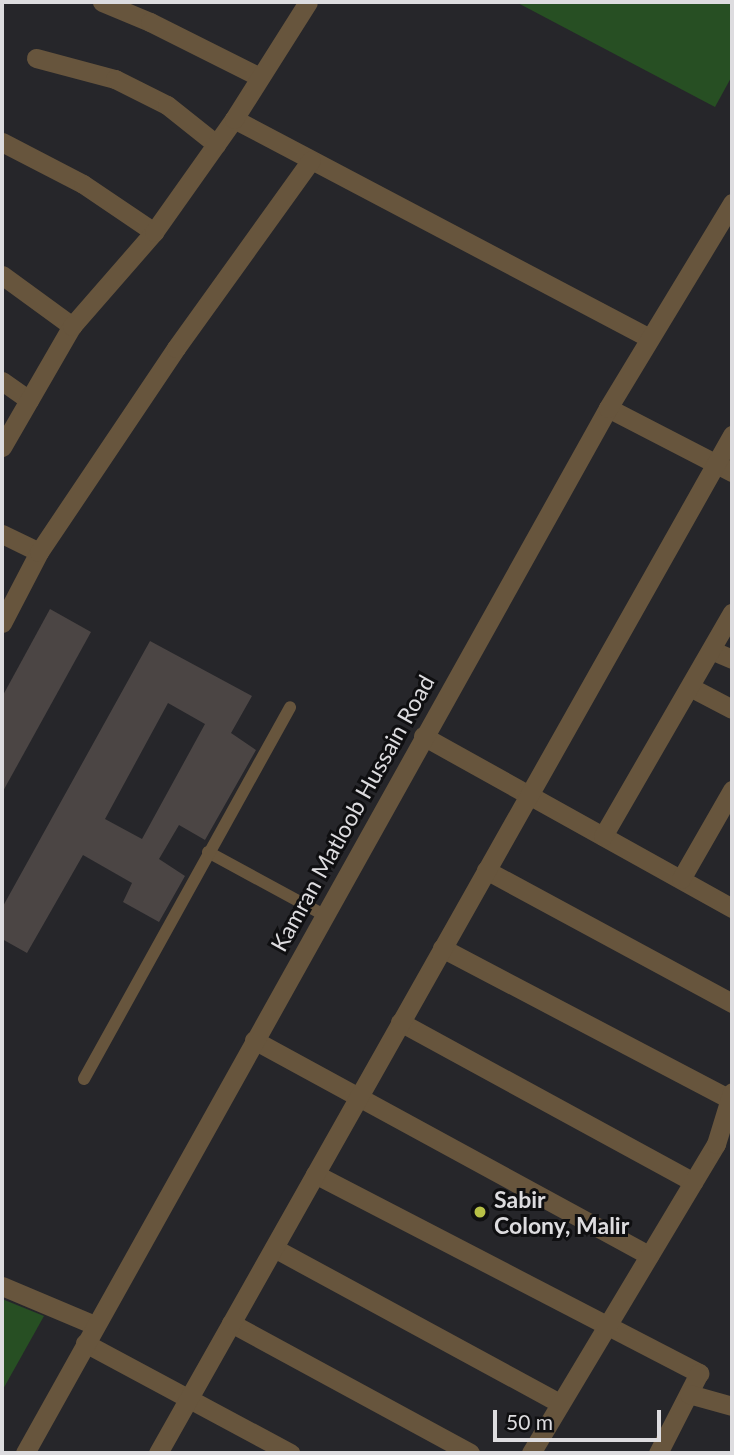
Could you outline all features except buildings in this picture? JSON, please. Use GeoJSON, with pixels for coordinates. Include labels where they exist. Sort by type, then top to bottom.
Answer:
{"type":"FeatureCollection","features":[{"type":"Feature","properties":{"kind":"street"},"geometry":{"type":"LineString","coordinates":[[102,2],[150,22],[260,77]]}},
{"type":"Feature","properties":{"kind":"street"},"geometry":{"type":"LineString","coordinates":[[2,447],[72,326],[154,232],[234,119],[308,2]]}},
{"type":"Feature","properties":{"kind":"street"},"geometry":{"type":"LineString","coordinates":[[36,58],[115,79],[167,105],[216,144]]}},
{"type":"Feature","properties":{"kind":"street"},"geometry":{"type":"LineString","coordinates":[[234,119],[649,338]]}},
{"type":"Feature","properties":{"kind":"street"},"geometry":{"type":"LineString","coordinates":[[2,142],[83,184],[154,232]]}},
{"type":"Feature","properties":{"kind":"street"},"geometry":{"type":"LineString","coordinates":[[2,622],[39,552],[176,348],[312,160]]}},
{"type":"Feature","properties":{"kind":"street","name":"Kamran Matloob Hussain Road"},"geometry":{"type":"LineString","coordinates":[[25,1453],[608,408],[732,203]]}},
{"type":"Feature","properties":{"kind":"street"},"geometry":{"type":"LineString","coordinates":[[2,275],[72,326]]}},
{"type":"Feature","properties":{"kind":"street"},"geometry":{"type":"LineString","coordinates":[[2,381],[29,400]]}},
{"type":"Feature","properties":{"kind":"street"},"geometry":{"type":"LineString","coordinates":[[608,408],[724,467]]}},
{"type":"Feature","properties":{"kind":"street"},"geometry":{"type":"LineString","coordinates":[[158,1453],[528,794],[724,467],[732,435]]}},
{"type":"Feature","properties":{"kind":"street"},"geometry":{"type":"LineString","coordinates":[[2,534],[39,552]]}},
{"type":"Feature","properties":{"kind":"street"},"geometry":{"type":"LineString","coordinates":[[604,836],[732,613]]}},
{"type":"Feature","properties":{"kind":"street"},"geometry":{"type":"LineString","coordinates":[[711,650],[732,659]]}},
{"type":"Feature","properties":{"kind":"street"},"geometry":{"type":"LineString","coordinates":[[690,687],[732,709]]}},
{"type":"Feature","properties":{"kind":"street"},"geometry":{"type":"LineString","coordinates":[[423,736],[732,908]]}},
{"type":"Feature","properties":{"kind":"street"},"geometry":{"type":"LineString","coordinates":[[681,879],[732,790]]}},
{"type":"Feature","properties":{"kind":"street"},"geometry":{"type":"LineString","coordinates":[[486,870],[732,1003]]}},
{"type":"Feature","properties":{"kind":"street"},"geometry":{"type":"LineString","coordinates":[[442,948],[731,1096],[724,1146],[692,1182],[531,1453]]}},
{"type":"Feature","properties":{"kind":"street"},"geometry":{"type":"LineString","coordinates":[[400,1022],[692,1182]]}},
{"type":"Feature","properties":{"kind":"street"},"geometry":{"type":"LineString","coordinates":[[254,1040],[649,1255]]}},
{"type":"Feature","properties":{"kind":"street"},"geometry":{"type":"LineString","coordinates":[[315,1174],[699,1373],[658,1453]]}},
{"type":"Feature","properties":{"kind":"street"},"geometry":{"type":"LineString","coordinates":[[274,1248],[561,1403]]}},
{"type":"Feature","properties":{"kind":"street"},"geometry":{"type":"LineString","coordinates":[[2,1286],[95,1325]]}},
{"type":"Feature","properties":{"kind":"street"},"geometry":{"type":"LineString","coordinates":[[231,1323],[470,1453]]}},
{"type":"Feature","properties":{"kind":"street"},"geometry":{"type":"LineString","coordinates":[[85,1343],[290,1453]]}},
{"type":"Feature","properties":{"kind":"street"},"geometry":{"type":"LineString","coordinates":[[689,1394],[732,1406]]}},
{"type":"Feature","properties":{"kind":"lane"},"geometry":{"type":"LineString","coordinates":[[84,1079],[290,707]]}},
{"type":"Feature","properties":{"kind":"lane"},"geometry":{"type":"LineString","coordinates":[[208,852],[324,915]]}},
{"type":"Feature","properties":{"kind":"green space"},"geometry":{"type":"Polygon","coordinates":[[[516,2],[732,2],[732,76],[715,107],[516,2]]]}},
{"type":"Feature","properties":{"kind":"green space"},"geometry":{"type":"Polygon","coordinates":[[[2,1299],[44,1316],[2,1391],[2,1299]]]}},
{"type":"Feature","properties":{"kind":"place","name":"Sabir Colony, Malir"},"geometry":{"type":"Point","coordinates":[480,1212]}}]}
